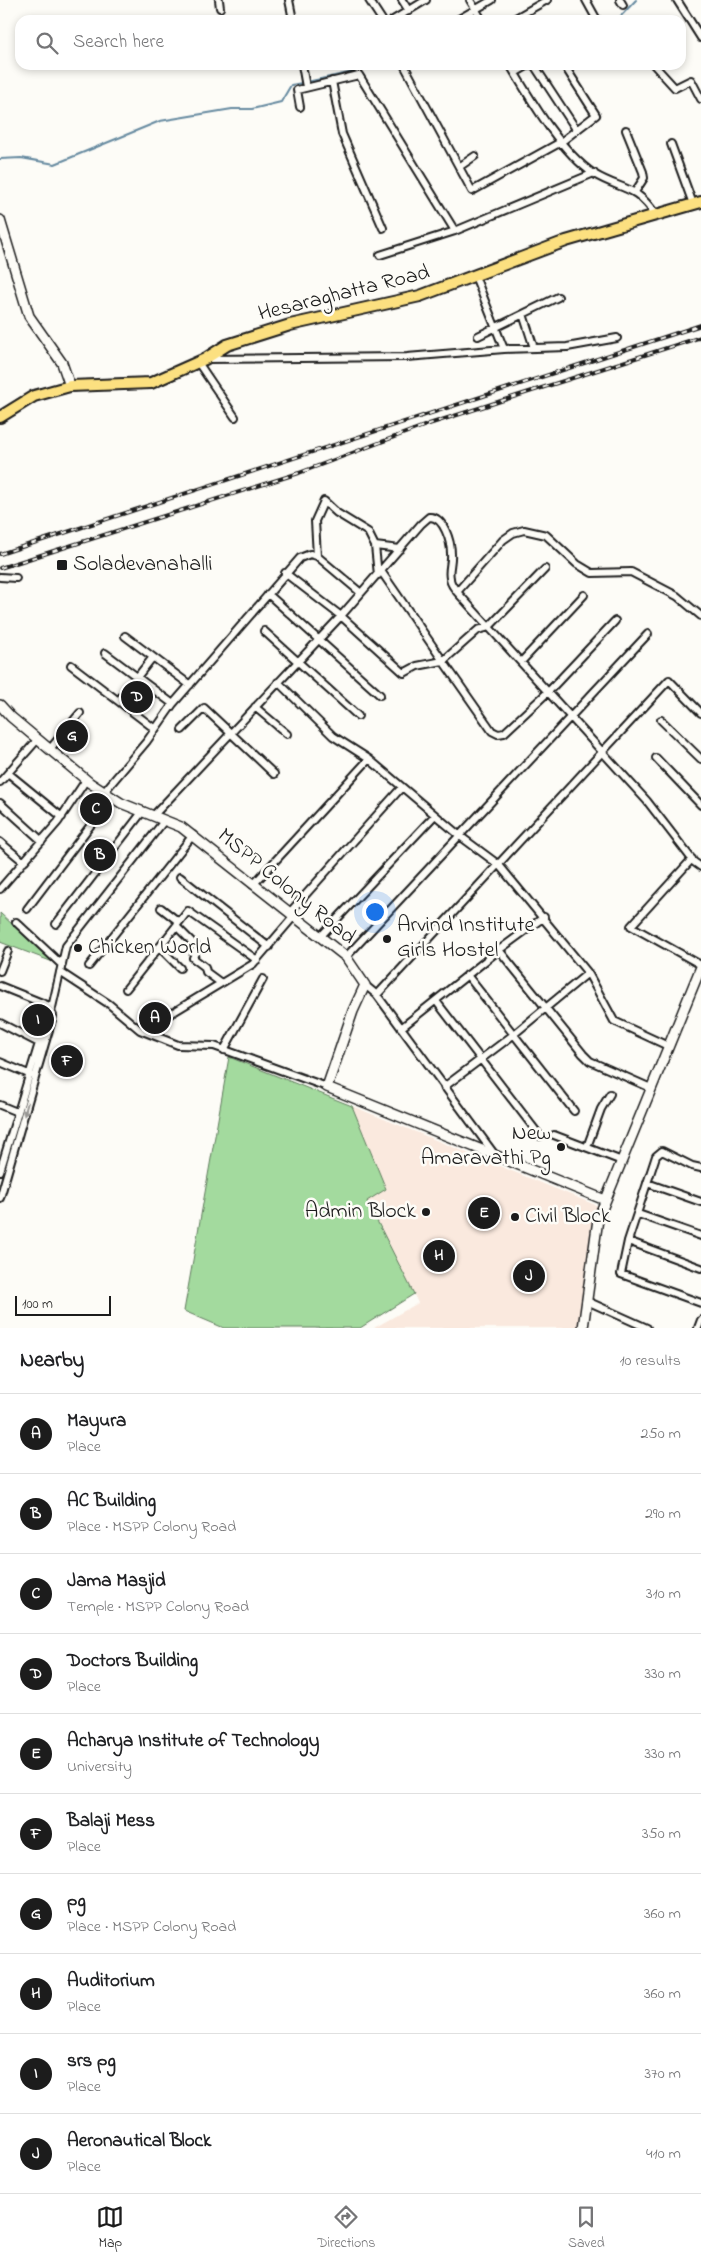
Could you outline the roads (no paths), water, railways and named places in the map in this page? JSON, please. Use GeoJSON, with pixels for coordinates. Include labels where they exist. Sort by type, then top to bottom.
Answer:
{"type":"FeatureCollection","features":[{"type":"Feature","properties":{"kind":"main road","name":"Hesaraghatta Road"},"geometry":{"type":"LineString","coordinates":[[0,417],[34,396],[70,386],[151,383],[201,360],[227,345],[290,325],[420,296],[566,241],[697,203]]}},
{"type":"Feature","properties":{"kind":"street"},"geometry":{"type":"LineString","coordinates":[[219,0],[220,8]]}},
{"type":"Feature","properties":{"kind":"street"},"geometry":{"type":"LineString","coordinates":[[289,0],[292,15]]}},
{"type":"Feature","properties":{"kind":"street"},"geometry":{"type":"LineString","coordinates":[[369,0],[379,15]]}},
{"type":"Feature","properties":{"kind":"street"},"geometry":{"type":"LineString","coordinates":[[402,0],[409,11]]}},
{"type":"Feature","properties":{"kind":"street"},"geometry":{"type":"LineString","coordinates":[[402,15],[426,0]]}},
{"type":"Feature","properties":{"kind":"street"},"geometry":{"type":"LineString","coordinates":[[470,0],[479,15]]}},
{"type":"Feature","properties":{"kind":"street"},"geometry":{"type":"LineString","coordinates":[[466,15],[492,0]]}},
{"type":"Feature","properties":{"kind":"street"},"geometry":{"type":"LineString","coordinates":[[521,15],[547,0]]}},
{"type":"Feature","properties":{"kind":"street"},"geometry":{"type":"LineString","coordinates":[[586,0],[594,15]]}},
{"type":"Feature","properties":{"kind":"street"},"geometry":{"type":"LineString","coordinates":[[677,0],[701,38]]}},
{"type":"Feature","properties":{"kind":"street"},"geometry":{"type":"LineString","coordinates":[[303,70],[306,87]]}},
{"type":"Feature","properties":{"kind":"street"},"geometry":{"type":"LineString","coordinates":[[407,70],[472,191],[562,142],[596,115],[567,70]]}},
{"type":"Feature","properties":{"kind":"street"},"geometry":{"type":"LineString","coordinates":[[513,70],[562,142],[594,173],[635,192],[648,203],[656,215]]}},
{"type":"Feature","properties":{"kind":"street"},"geometry":{"type":"LineString","coordinates":[[515,73],[520,70]]}},
{"type":"Feature","properties":{"kind":"street"},"geometry":{"type":"LineString","coordinates":[[537,70],[576,130]]}},
{"type":"Feature","properties":{"kind":"street"},"geometry":{"type":"LineString","coordinates":[[658,70],[674,88],[691,80],[701,99]]}},
{"type":"Feature","properties":{"kind":"street"},"geometry":{"type":"LineString","coordinates":[[300,107],[297,90],[359,75],[454,231]]}},
{"type":"Feature","properties":{"kind":"street"},"geometry":{"type":"LineString","coordinates":[[332,81],[342,134],[383,228]]}},
{"type":"Feature","properties":{"kind":"street"},"geometry":{"type":"LineString","coordinates":[[626,130],[644,178],[635,192]]}},
{"type":"Feature","properties":{"kind":"street"},"geometry":{"type":"LineString","coordinates":[[671,144],[697,203]]}},
{"type":"Feature","properties":{"kind":"street"},"geometry":{"type":"LineString","coordinates":[[459,167],[475,156]]}},
{"type":"Feature","properties":{"kind":"street"},"geometry":{"type":"LineString","coordinates":[[380,255],[454,231],[594,173]]}},
{"type":"Feature","properties":{"kind":"street"},"geometry":{"type":"LineString","coordinates":[[0,220],[29,316],[62,363],[70,386]]}},
{"type":"Feature","properties":{"kind":"street"},"geometry":{"type":"LineString","coordinates":[[475,276],[504,348]]}},
{"type":"Feature","properties":{"kind":"street"},"geometry":{"type":"LineString","coordinates":[[478,336],[558,297]]}},
{"type":"Feature","properties":{"kind":"street"},"geometry":{"type":"LineString","coordinates":[[523,314],[534,348]]}},
{"type":"Feature","properties":{"kind":"street"},"geometry":{"type":"LineString","coordinates":[[235,417],[201,360],[407,357],[504,348],[568,347],[618,338]]}},
{"type":"Feature","properties":{"kind":"street"},"geometry":{"type":"LineString","coordinates":[[317,556],[315,521],[324,502],[337,513],[368,532],[375,546],[379,573],[492,731],[498,734],[504,733],[549,691],[615,621]]}},
{"type":"Feature","properties":{"kind":"street"},"geometry":{"type":"LineString","coordinates":[[153,816],[341,616],[429,518],[441,522],[452,554],[451,583],[457,592],[647,801],[692,859],[701,867]]}},
{"type":"Feature","properties":{"kind":"street"},"geometry":{"type":"LineString","coordinates":[[457,592],[503,540],[513,533],[524,530],[546,534],[577,564],[592,572],[631,572],[677,596],[701,616]]}},
{"type":"Feature","properties":{"kind":"street"},"geometry":{"type":"LineString","coordinates":[[375,546],[400,550]]}},
{"type":"Feature","properties":{"kind":"street"},"geometry":{"type":"LineString","coordinates":[[104,792],[173,704],[300,558],[310,554],[317,556],[361,593]]}},
{"type":"Feature","properties":{"kind":"street"},"geometry":{"type":"LineString","coordinates":[[285,573],[341,616],[404,673],[417,666],[443,661],[478,630],[489,627],[545,569]]}},
{"type":"Feature","properties":{"kind":"street"},"geometry":{"type":"LineString","coordinates":[[0,577],[16,578]]}},
{"type":"Feature","properties":{"kind":"street"},"geometry":{"type":"LineString","coordinates":[[268,594],[380,695]]}},
{"type":"Feature","properties":{"kind":"street"},"geometry":{"type":"LineString","coordinates":[[521,662],[584,595]]}},
{"type":"Feature","properties":{"kind":"street"},"geometry":{"type":"LineString","coordinates":[[264,631],[358,716]]}},
{"type":"Feature","properties":{"kind":"street"},"geometry":{"type":"LineString","coordinates":[[346,957],[648,634]]}},
{"type":"Feature","properties":{"kind":"street"},"geometry":{"type":"LineString","coordinates":[[125,636],[190,685]]}},
{"type":"Feature","properties":{"kind":"street"},"geometry":{"type":"LineString","coordinates":[[105,653],[173,704]]}},
{"type":"Feature","properties":{"kind":"street"},"geometry":{"type":"LineString","coordinates":[[119,700],[153,657]]}},
{"type":"Feature","properties":{"kind":"street"},"geometry":{"type":"LineString","coordinates":[[71,665],[155,729]]}},
{"type":"Feature","properties":{"kind":"street"},"geometry":{"type":"LineString","coordinates":[[377,995],[669,680],[701,713]]}},
{"type":"Feature","properties":{"kind":"street"},"geometry":{"type":"LineString","coordinates":[[278,682],[333,736],[369,759],[460,836],[499,864],[588,973],[614,1021],[668,1046]]}},
{"type":"Feature","properties":{"kind":"street","name":"MSPP Colony Road"},"geometry":{"type":"LineString","coordinates":[[0,705],[86,780],[112,797],[181,827],[253,885],[293,913],[346,957],[365,985],[377,995],[496,1156]]}},
{"type":"Feature","properties":{"kind":"street"},"geometry":{"type":"LineString","coordinates":[[255,707],[287,734]]}},
{"type":"Feature","properties":{"kind":"street"},"geometry":{"type":"LineString","coordinates":[[182,730],[204,708],[274,774]]}},
{"type":"Feature","properties":{"kind":"street"},"geometry":{"type":"LineString","coordinates":[[50,749],[80,713]]}},
{"type":"Feature","properties":{"kind":"street"},"geometry":{"type":"LineString","coordinates":[[661,720],[701,759]]}},
{"type":"Feature","properties":{"kind":"street"},"geometry":{"type":"LineString","coordinates":[[0,782],[38,739]]}},
{"type":"Feature","properties":{"kind":"street"},"geometry":{"type":"LineString","coordinates":[[656,758],[701,805]]}},
{"type":"Feature","properties":{"kind":"street"},"geometry":{"type":"LineString","coordinates":[[253,885],[369,759]]}},
{"type":"Feature","properties":{"kind":"street"},"geometry":{"type":"LineString","coordinates":[[8,773],[62,817]]}},
{"type":"Feature","properties":{"kind":"street"},"geometry":{"type":"LineString","coordinates":[[0,889],[62,817],[86,780]]}},
{"type":"Feature","properties":{"kind":"street"},"geometry":{"type":"LineString","coordinates":[[167,1016],[257,960],[269,947],[293,913],[402,787]]}},
{"type":"Feature","properties":{"kind":"street"},"geometry":{"type":"LineString","coordinates":[[27,908],[112,797]]}},
{"type":"Feature","properties":{"kind":"street"},"geometry":{"type":"LineString","coordinates":[[0,803],[42,841]]}},
{"type":"Feature","properties":{"kind":"street"},"geometry":{"type":"LineString","coordinates":[[56,924],[143,811]]}},
{"type":"Feature","properties":{"kind":"street"},"geometry":{"type":"LineString","coordinates":[[321,936],[435,815]]}},
{"type":"Feature","properties":{"kind":"street"},"geometry":{"type":"LineString","coordinates":[[0,1170],[2,1155],[53,1016],[52,1009],[66,946],[164,820]]}},
{"type":"Feature","properties":{"kind":"street"},"geometry":{"type":"LineString","coordinates":[[89,966],[192,835]]}},
{"type":"Feature","properties":{"kind":"street"},"geometry":{"type":"LineString","coordinates":[[0,842],[24,862]]}},
{"type":"Feature","properties":{"kind":"street"},"geometry":{"type":"LineString","coordinates":[[583,1328],[598,1219],[668,1046],[697,983],[701,966],[631,926],[692,859]]}},
{"type":"Feature","properties":{"kind":"street"},"geometry":{"type":"LineString","coordinates":[[180,877],[269,947]]}},
{"type":"Feature","properties":{"kind":"street"},"geometry":{"type":"LineString","coordinates":[[160,908],[178,924],[197,947],[193,958],[205,968],[206,972],[222,983]]}},
{"type":"Feature","properties":{"kind":"street"},"geometry":{"type":"LineString","coordinates":[[126,989],[188,911],[257,960]]}},
{"type":"Feature","properties":{"kind":"street"},"geometry":{"type":"LineString","coordinates":[[401,1028],[499,950],[544,917]]}},
{"type":"Feature","properties":{"kind":"street"},"geometry":{"type":"LineString","coordinates":[[16,922],[62,965]]}},
{"type":"Feature","properties":{"kind":"street"},"geometry":{"type":"LineString","coordinates":[[159,947],[180,968]]}},
{"type":"Feature","properties":{"kind":"street"},"geometry":{"type":"LineString","coordinates":[[499,950],[590,1061],[652,1088]]}},
{"type":"Feature","properties":{"kind":"street"},"geometry":{"type":"LineString","coordinates":[[0,972],[8,952]]}},
{"type":"Feature","properties":{"kind":"street"},"geometry":{"type":"LineString","coordinates":[[60,972],[109,1004],[140,1030],[178,1046],[214,1046],[327,1087],[606,1200]]}},
{"type":"Feature","properties":{"kind":"street"},"geometry":{"type":"LineString","coordinates":[[444,1087],[513,1035],[588,973]]}},
{"type":"Feature","properties":{"kind":"street"},"geometry":{"type":"LineString","coordinates":[[467,975],[574,1111]]}},
{"type":"Feature","properties":{"kind":"street"},"geometry":{"type":"LineString","coordinates":[[224,1050],[263,979]]}},
{"type":"Feature","properties":{"kind":"street"},"geometry":{"type":"LineString","coordinates":[[327,1087],[353,1010],[365,985]]}},
{"type":"Feature","properties":{"kind":"street"},"geometry":{"type":"LineString","coordinates":[[0,986],[52,1009]]}},
{"type":"Feature","properties":{"kind":"street"},"geometry":{"type":"LineString","coordinates":[[436,1002],[540,1136]]}},
{"type":"Feature","properties":{"kind":"street"},"geometry":{"type":"LineString","coordinates":[[0,1198],[12,1158],[39,1043],[48,1014],[52,1009]]}},
{"type":"Feature","properties":{"kind":"street"},"geometry":{"type":"LineString","coordinates":[[0,1023],[39,1043]]}},
{"type":"Feature","properties":{"kind":"street"},"geometry":{"type":"LineString","coordinates":[[0,1062],[32,1076]]}},
{"type":"Feature","properties":{"kind":"street"},"geometry":{"type":"LineString","coordinates":[[587,1147],[601,1109],[610,1094]]}},
{"type":"Feature","properties":{"kind":"street"},"geometry":{"type":"LineString","coordinates":[[0,1105],[17,1112]]}},
{"type":"Feature","properties":{"kind":"street"},"geometry":{"type":"LineString","coordinates":[[554,1135],[622,1161]]}},
{"type":"Feature","properties":{"kind":"street"},"geometry":{"type":"LineString","coordinates":[[701,1168],[692,1166],[662,1151],[656,1156],[628,1241],[621,1274],[701,1303]]}},
{"type":"Feature","properties":{"kind":"street"},"geometry":{"type":"LineString","coordinates":[[2,1155],[12,1158]]}},
{"type":"Feature","properties":{"kind":"street"},"geometry":{"type":"LineString","coordinates":[[648,1183],[701,1202]]}},
{"type":"Feature","properties":{"kind":"street"},"geometry":{"type":"LineString","coordinates":[[638,1214],[701,1236]]}},
{"type":"Feature","properties":{"kind":"street"},"geometry":{"type":"LineString","coordinates":[[628,1241],[701,1268]]}},
{"type":"Feature","properties":{"kind":"street"},"geometry":{"type":"LineString","coordinates":[[588,1301],[647,1328]]}},
{"type":"Feature","properties":{"kind":"street"},"geometry":{"type":"LineString","coordinates":[[698,1328],[701,1320]]}},
{"type":"Feature","properties":{"kind":"waterway"},"geometry":{"type":"LineString","coordinates":[[622,15],[636,0]]}},
{"type":"Feature","properties":{"kind":"waterway"},"geometry":{"type":"LineString","coordinates":[[307,82],[356,70]]}},
{"type":"Feature","properties":{"kind":"waterway"},"geometry":{"type":"LineString","coordinates":[[0,159],[21,158],[55,164],[160,121],[232,109],[252,109],[281,102],[291,85],[302,83]]}},
{"type":"Feature","properties":{"kind":"railway"},"geometry":{"type":"LineString","coordinates":[[0,554],[701,325]]}},
{"type":"Feature","properties":{"kind":"railway"},"geometry":{"type":"LineString","coordinates":[[0,568],[299,473],[429,424],[701,337]]}},
{"type":"Feature","properties":{"kind":"place","name":"Soladevanahalli"},"geometry":{"type":"Point","coordinates":[62,565]}},
{"type":"Feature","properties":{"kind":"place","name":"Doctors Building"},"geometry":{"type":"Point","coordinates":[137,697]}},
{"type":"Feature","properties":{"kind":"place","name":"pg"},"geometry":{"type":"Point","coordinates":[72,736]}},
{"type":"Feature","properties":{"kind":"place","name":"Jama Masjid"},"geometry":{"type":"Point","coordinates":[96,809]}},
{"type":"Feature","properties":{"kind":"place","name":"AC Building"},"geometry":{"type":"Point","coordinates":[100,855]}},
{"type":"Feature","properties":{"kind":"place","name":"Arvind Institute Girls Hostel"},"geometry":{"type":"Point","coordinates":[387,939]}},
{"type":"Feature","properties":{"kind":"place","name":"Chicken World"},"geometry":{"type":"Point","coordinates":[78,948]}},
{"type":"Feature","properties":{"kind":"place","name":"Mayura"},"geometry":{"type":"Point","coordinates":[155,1018]}},
{"type":"Feature","properties":{"kind":"place","name":"srs pg"},"geometry":{"type":"Point","coordinates":[38,1020]}},
{"type":"Feature","properties":{"kind":"place","name":"Balaji Mess"},"geometry":{"type":"Point","coordinates":[67,1061]}},
{"type":"Feature","properties":{"kind":"place","name":"New Amaravathi Pg"},"geometry":{"type":"Point","coordinates":[561,1147]}},
{"type":"Feature","properties":{"kind":"place","name":"Admin Block"},"geometry":{"type":"Point","coordinates":[426,1212]}},
{"type":"Feature","properties":{"kind":"place","name":"Acharya Institute of Technology"},"geometry":{"type":"Point","coordinates":[484,1213]}},
{"type":"Feature","properties":{"kind":"place","name":"Civil Block"},"geometry":{"type":"Point","coordinates":[515,1217]}},
{"type":"Feature","properties":{"kind":"place","name":"Auditorium"},"geometry":{"type":"Point","coordinates":[439,1256]}},
{"type":"Feature","properties":{"kind":"place","name":"Aeronautical Block"},"geometry":{"type":"Point","coordinates":[529,1276]}}]}
